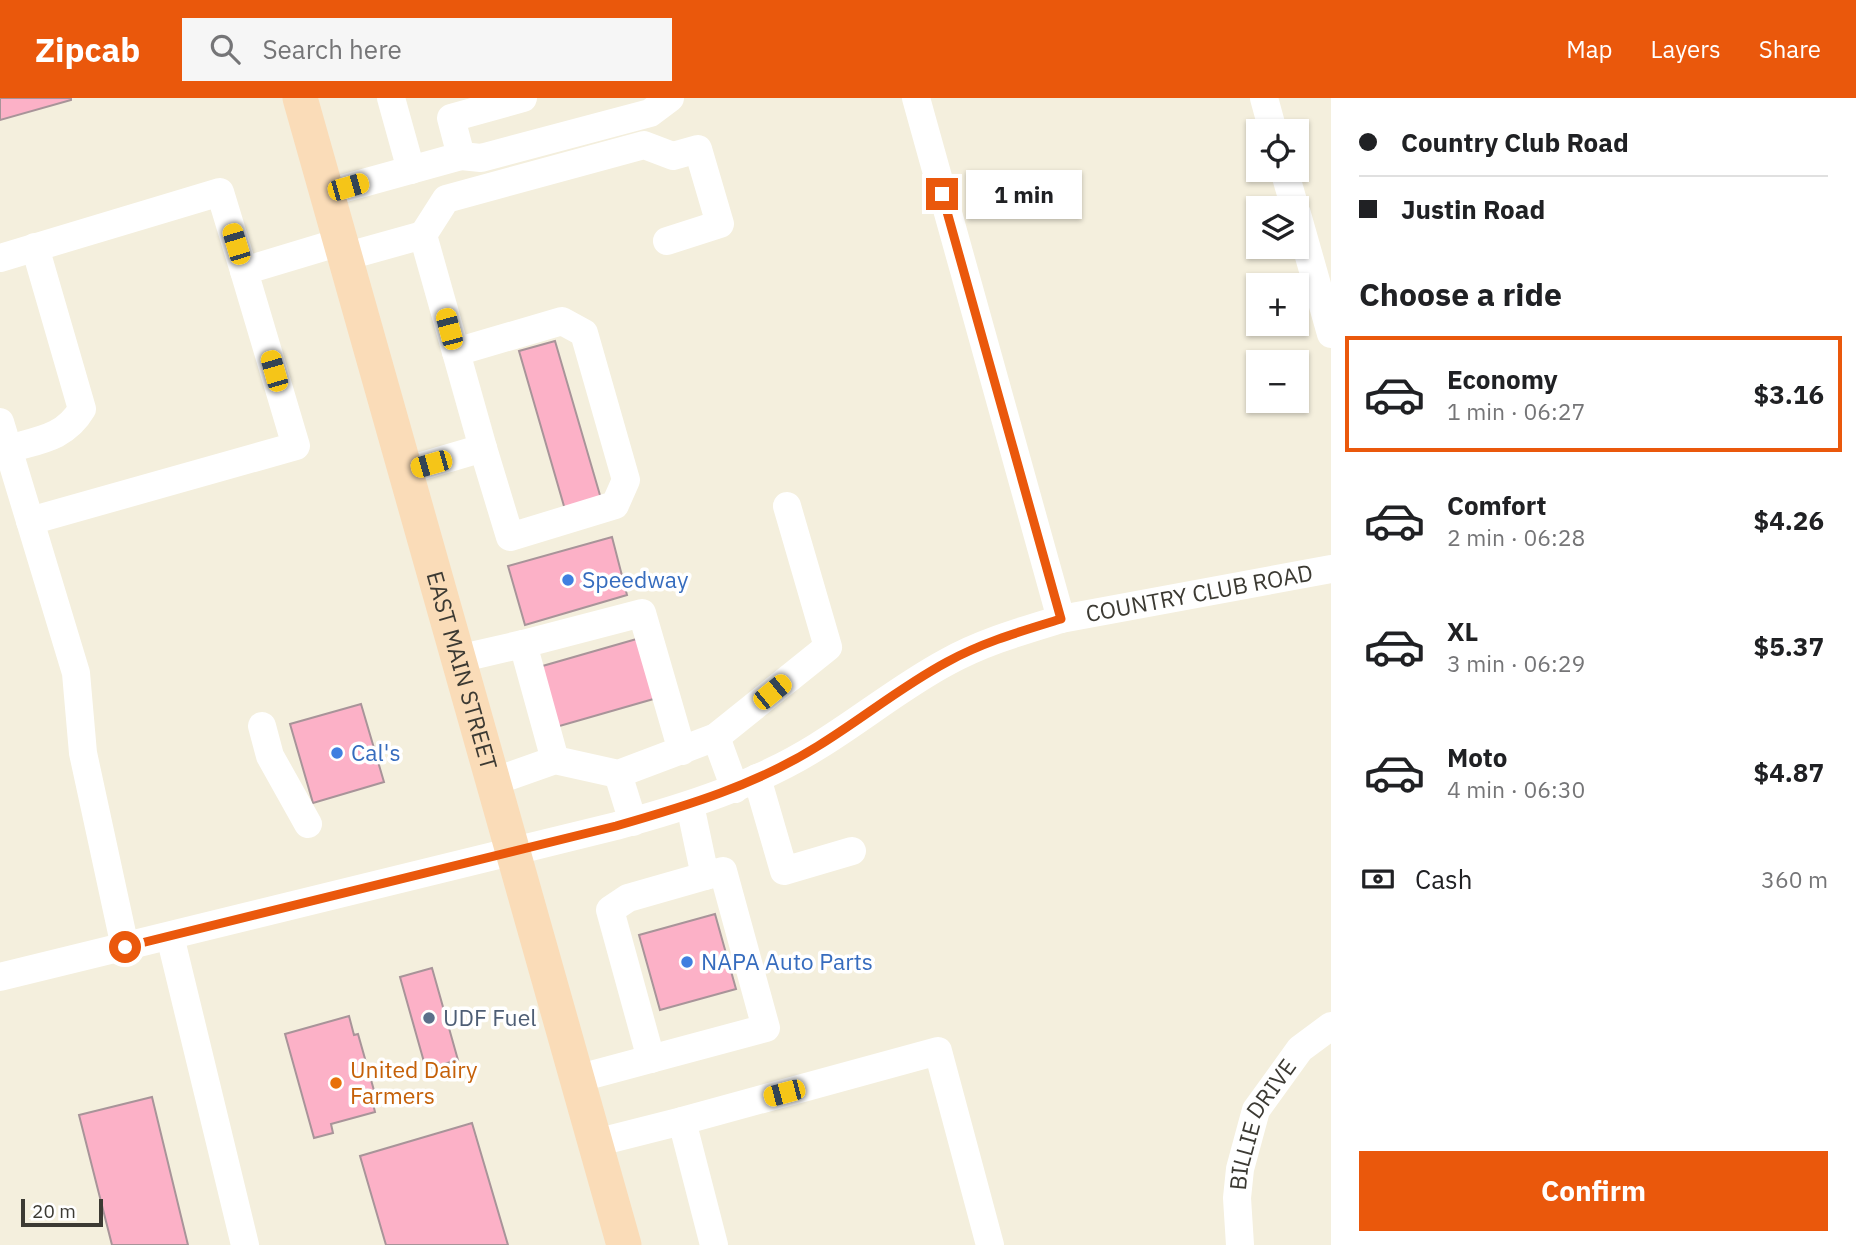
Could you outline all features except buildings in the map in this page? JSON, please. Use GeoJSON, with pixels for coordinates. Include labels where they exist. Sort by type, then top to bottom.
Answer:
{"type":"FeatureCollection","features":[{"type":"Feature","properties":{"kind":"main road","name":"EAST MAIN STREET"},"geometry":{"type":"LineString","coordinates":[[300,98],[624,1245]]}},
{"type":"Feature","properties":{"kind":"street"},"geometry":{"type":"LineString","coordinates":[[391,98],[411,170]]}},
{"type":"Feature","properties":{"kind":"street"},"geometry":{"type":"LineString","coordinates":[[461,156],[448,108],[523,98]]}},
{"type":"Feature","properties":{"kind":"street"},"geometry":{"type":"LineString","coordinates":[[327,193],[461,156],[481,158],[650,113],[670,98]]}},
{"type":"Feature","properties":{"kind":"street"},"geometry":{"type":"LineString","coordinates":[[916,98],[1061,619]]}},
{"type":"Feature","properties":{"kind":"street"},"geometry":{"type":"LineString","coordinates":[[1264,98],[1270,119]]}},
{"type":"Feature","properties":{"kind":"street"},"geometry":{"type":"LineString","coordinates":[[244,271],[342,249],[423,235],[446,199],[644,145],[673,156],[698,149],[720,224],[667,241]]}},
{"type":"Feature","properties":{"kind":"street"},"geometry":{"type":"LineString","coordinates":[[0,258],[220,192],[296,446],[30,521]]}},
{"type":"Feature","properties":{"kind":"street"},"geometry":{"type":"LineString","coordinates":[[423,235],[483,448],[510,537],[615,505],[626,480],[584,332],[562,321],[456,352]]}},
{"type":"Feature","properties":{"kind":"street"},"geometry":{"type":"LineString","coordinates":[[8,449],[58,434],[74,423],[82,409],[35,247]]}},
{"type":"Feature","properties":{"kind":"street"},"geometry":{"type":"LineString","coordinates":[[1309,256],[1331,334]]}},
{"type":"Feature","properties":{"kind":"street"},"geometry":{"type":"LineString","coordinates":[[0,422],[76,673],[83,753],[125,947]]}},
{"type":"Feature","properties":{"kind":"street"},"geometry":{"type":"LineString","coordinates":[[405,471],[483,448]]}},
{"type":"Feature","properties":{"kind":"street"},"geometry":{"type":"LineString","coordinates":[[493,782],[555,760],[618,774],[682,751],[716,737],[828,647],[787,506]]}},
{"type":"Feature","properties":{"kind":"street","name":"COUNTRY CLUB ROAD"},"geometry":{"type":"LineString","coordinates":[[0,977],[513,852],[690,805],[746,783],[817,747],[883,701],[947,662],[981,646],[1061,619],[1331,569]]}},
{"type":"Feature","properties":{"kind":"street"},"geometry":{"type":"LineString","coordinates":[[458,659],[642,613],[682,751]]}},
{"type":"Feature","properties":{"kind":"street"},"geometry":{"type":"LineString","coordinates":[[523,644],[555,760]]}},
{"type":"Feature","properties":{"kind":"street"},"geometry":{"type":"LineString","coordinates":[[262,726],[270,756],[308,824]]}},
{"type":"Feature","properties":{"kind":"street"},"geometry":{"type":"LineString","coordinates":[[716,737],[746,783],[784,870],[852,851]]}},
{"type":"Feature","properties":{"kind":"street"},"geometry":{"type":"LineString","coordinates":[[618,774],[633,822]]}},
{"type":"Feature","properties":{"kind":"street"},"geometry":{"type":"LineString","coordinates":[[690,805],[705,876]]}},
{"type":"Feature","properties":{"kind":"street"},"geometry":{"type":"LineString","coordinates":[[576,1079],[652,1059],[766,1028],[723,871],[628,898],[610,910],[652,1059]]}},
{"type":"Feature","properties":{"kind":"street"},"geometry":{"type":"LineString","coordinates":[[170,936],[245,1245]]}},
{"type":"Feature","properties":{"kind":"street","name":"BILLIE DRIVE"},"geometry":{"type":"LineString","coordinates":[[1240,1245],[1237,1227],[1240,1169],[1256,1110],[1300,1049],[1331,1026]]}},
{"type":"Feature","properties":{"kind":"street"},"geometry":{"type":"LineString","coordinates":[[595,1143],[938,1051],[989,1245]]}},
{"type":"Feature","properties":{"kind":"street"},"geometry":{"type":"LineString","coordinates":[[682,1121],[714,1245]]}},
{"type":"Feature","properties":{"kind":"place","name":"Speedway"},"geometry":{"type":"Point","coordinates":[568,580]}},
{"type":"Feature","properties":{"kind":"place","name":"Cal's"},"geometry":{"type":"Point","coordinates":[337,753]}},
{"type":"Feature","properties":{"kind":"place","name":"NAPA Auto Parts"},"geometry":{"type":"Point","coordinates":[687,962]}},
{"type":"Feature","properties":{"kind":"place","name":"UDF Fuel"},"geometry":{"type":"Point","coordinates":[429,1018]}},
{"type":"Feature","properties":{"kind":"place","name":"United Dairy Farmers"},"geometry":{"type":"Point","coordinates":[336,1083]}},
{"type":"Feature","properties":{"kind":"route"},"geometry":{"type":"LineString","coordinates":[[125,947],[616,826],[690,805],[735,789],[817,747],[883,701],[947,662],[1017,632],[1061,619],[942,194]]}}]}
